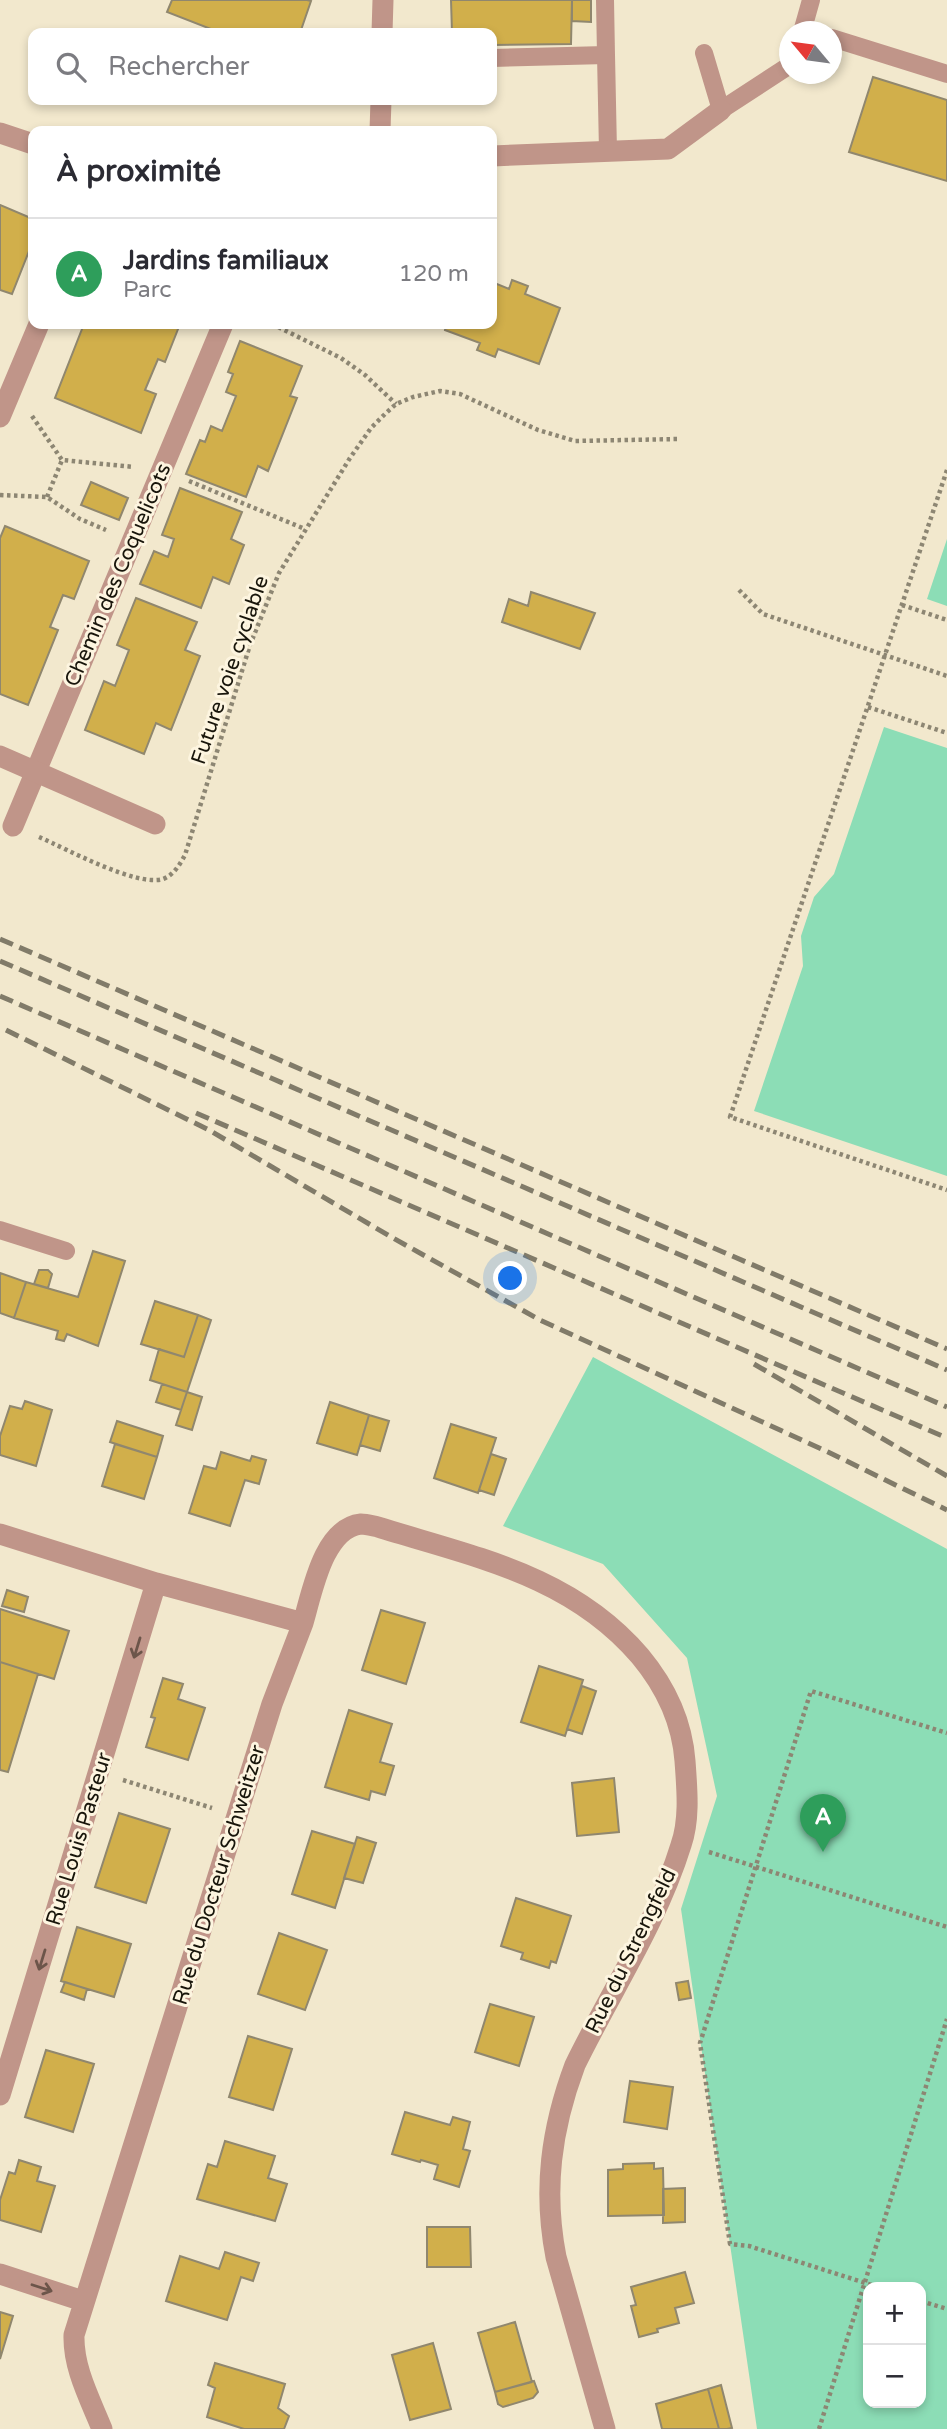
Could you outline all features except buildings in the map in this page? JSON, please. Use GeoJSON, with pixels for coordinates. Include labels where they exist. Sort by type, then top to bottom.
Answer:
{"type":"FeatureCollection","features":[{"type":"Feature","properties":{"kind":"street"},"geometry":{"type":"LineString","coordinates":[[382,28],[383,0]]}},
{"type":"Feature","properties":{"kind":"street"},"geometry":{"type":"LineString","coordinates":[[380,126],[381,105]]}},
{"type":"Feature","properties":{"kind":"street"},"geometry":{"type":"LineString","coordinates":[[497,156],[668,149],[721,110]]}},
{"type":"Feature","properties":{"kind":"street"},"geometry":{"type":"LineString","coordinates":[[0,133],[28,142]]}},
{"type":"Feature","properties":{"kind":"street"},"geometry":{"type":"LineString","coordinates":[[0,417],[37,329]]}},
{"type":"Feature","properties":{"kind":"street","name":"Chemin des Coquelicots"},"geometry":{"type":"LineString","coordinates":[[13,826],[221,329]]}},
{"type":"Feature","properties":{"kind":"street"},"geometry":{"type":"LineString","coordinates":[[0,756],[155,824]]}},
{"type":"Feature","properties":{"kind":"street","name":"Rue du Strengfeld"},"geometry":{"type":"LineString","coordinates":[[303,1623],[327,1551],[336,1538],[348,1528],[362,1524],[378,1527],[523,1573],[583,1604],[614,1629],[648,1666],[663,1688],[677,1717],[684,1750],[687,1786],[687,1815],[682,1843],[666,1887],[575,2065],[564,2095],[551,2160],[548,2197],[556,2257],[605,2429]]}},
{"type":"Feature","properties":{"kind":"street"},"geometry":{"type":"LineString","coordinates":[[0,1534],[156,1583],[303,1623]]}},
{"type":"Feature","properties":{"kind":"street","name":"Rue Louis Pasteur"},"geometry":{"type":"LineString","coordinates":[[0,2095],[156,1583]]}},
{"type":"Feature","properties":{"kind":"street","name":"Rue du Docteur Schweitzer"},"geometry":{"type":"LineString","coordinates":[[102,2429],[79,2371],[74,2351],[74,2335],[272,1704],[303,1623]]}},
{"type":"Feature","properties":{"kind":"street"},"geometry":{"type":"LineString","coordinates":[[0,2274],[83,2301]]}},
{"type":"Feature","properties":{"kind":"lane"},"geometry":{"type":"LineString","coordinates":[[605,0],[608,151]]}},
{"type":"Feature","properties":{"kind":"lane"},"geometry":{"type":"LineString","coordinates":[[807,21],[811,0]]}},
{"type":"Feature","properties":{"kind":"lane"},"geometry":{"type":"LineString","coordinates":[[842,41],[947,74]]}},
{"type":"Feature","properties":{"kind":"lane"},"geometry":{"type":"LineString","coordinates":[[704,52],[721,110],[779,72]]}},
{"type":"Feature","properties":{"kind":"lane"},"geometry":{"type":"LineString","coordinates":[[497,58],[606,55]]}},
{"type":"Feature","properties":{"kind":"lane"},"geometry":{"type":"LineString","coordinates":[[0,1230],[66,1251]]}},
{"type":"Feature","properties":{"kind":"path"},"geometry":{"type":"LineString","coordinates":[[282,329],[341,358],[365,374],[396,404]]}},
{"type":"Feature","properties":{"kind":"path","name":"Future voie cyclable"},"geometry":{"type":"LineString","coordinates":[[13,826],[131,877],[150,881],[166,878],[178,868],[185,855],[264,608],[279,573],[371,428],[396,404],[440,391],[460,394],[538,430],[575,441],[679,439]]}},
{"type":"Feature","properties":{"kind":"path"},"geometry":{"type":"LineString","coordinates":[[28,410],[62,460]]}},
{"type":"Feature","properties":{"kind":"path"},"geometry":{"type":"LineString","coordinates":[[62,460],[162,469],[305,529]]}},
{"type":"Feature","properties":{"kind":"path"},"geometry":{"type":"LineString","coordinates":[[47,497],[62,460]]}},
{"type":"Feature","properties":{"kind":"path"},"geometry":{"type":"LineString","coordinates":[[947,470],[730,1117],[947,1190]]}},
{"type":"Feature","properties":{"kind":"path"},"geometry":{"type":"LineString","coordinates":[[0,495],[47,497],[80,519],[133,540]]}},
{"type":"Feature","properties":{"kind":"path"},"geometry":{"type":"LineString","coordinates":[[739,590],[762,614],[947,676]]}},
{"type":"Feature","properties":{"kind":"path"},"geometry":{"type":"LineString","coordinates":[[902,605],[947,620]]}},
{"type":"Feature","properties":{"kind":"path"},"geometry":{"type":"LineString","coordinates":[[868,707],[947,733]]}},
{"type":"Feature","properties":{"kind":"path"},"geometry":{"type":"LineString","coordinates":[[863,2283],[750,2246],[730,2244],[700,2043],[811,1691],[947,1733]]}},
{"type":"Feature","properties":{"kind":"path"},"geometry":{"type":"LineString","coordinates":[[99,1773],[238,1816]]}},
{"type":"Feature","properties":{"kind":"path"},"geometry":{"type":"LineString","coordinates":[[682,1843],[947,1927]]}},
{"type":"Feature","properties":{"kind":"path"},"geometry":{"type":"LineString","coordinates":[[864,2282],[947,2019]]}},
{"type":"Feature","properties":{"kind":"path"},"geometry":{"type":"LineString","coordinates":[[819,2429],[863,2286]]}},
{"type":"Feature","properties":{"kind":"path"},"geometry":{"type":"LineString","coordinates":[[926,2303],[947,2309]]}},
{"type":"Feature","properties":{"kind":"green space"},"geometry":{"type":"Polygon","coordinates":[[[947,539],[947,606],[927,599],[947,539]]]}},
{"type":"Feature","properties":{"kind":"green space"},"geometry":{"type":"Polygon","coordinates":[[[884,727],[947,748],[947,1176],[754,1111],[803,966],[801,936],[814,897],[834,874],[884,727]]]}},
{"type":"Feature","properties":{"kind":"green space"},"geometry":{"type":"Polygon","coordinates":[[[593,1357],[947,1549],[947,2429],[757,2429],[681,1909],[717,1796],[687,1658],[603,1564],[503,1526],[593,1357]]]}},
{"type":"Feature","properties":{"kind":"railway"},"geometry":{"type":"LineString","coordinates":[[0,939],[947,1349]]}},
{"type":"Feature","properties":{"kind":"railway"},"geometry":{"type":"LineString","coordinates":[[0,961],[947,1370]]}},
{"type":"Feature","properties":{"kind":"railway"},"geometry":{"type":"LineString","coordinates":[[0,996],[947,1407]]}},
{"type":"Feature","properties":{"kind":"railway"},"geometry":{"type":"LineString","coordinates":[[6,1030],[209,1130],[540,1320],[828,1452],[947,1510]]}},
{"type":"Feature","properties":{"kind":"railway"},"geometry":{"type":"LineString","coordinates":[[196,1113],[947,1438]]}},
{"type":"Feature","properties":{"kind":"railway"},"geometry":{"type":"LineString","coordinates":[[754,1364],[947,1476]]}},
{"type":"Feature","properties":{"kind":"place","name":"Jardins familiaux"},"geometry":{"type":"Point","coordinates":[823,1852]}}]}
